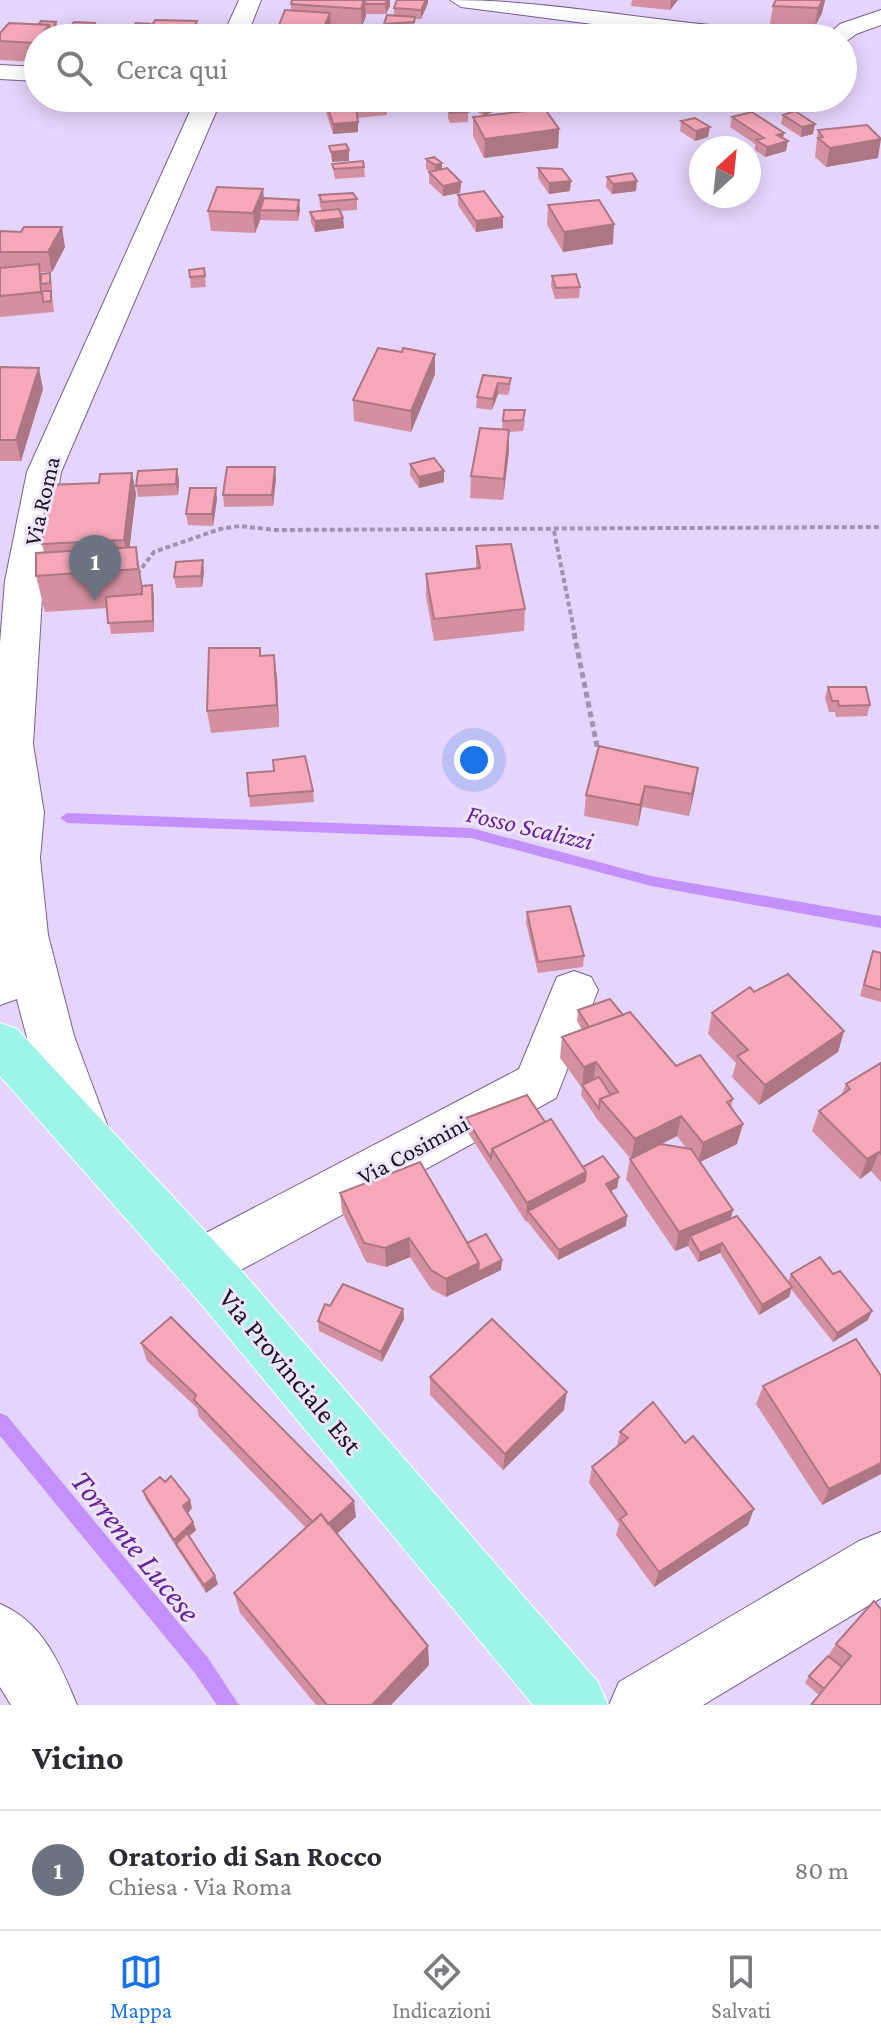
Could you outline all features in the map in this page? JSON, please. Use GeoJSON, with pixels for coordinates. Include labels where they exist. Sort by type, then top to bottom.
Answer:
{"type":"FeatureCollection","features":[{"type":"Feature","properties":{"kind":"main road","name":"Via Provinciale Est"},"geometry":{"type":"LineString","coordinates":[[0,1043],[84,1130],[575,1705]]}},
{"type":"Feature","properties":{"kind":"street"},"geometry":{"type":"LineString","coordinates":[[240,24],[250,0]]}},
{"type":"Feature","properties":{"kind":"street"},"geometry":{"type":"LineString","coordinates":[[461,0],[646,24]]}},
{"type":"Feature","properties":{"kind":"street"},"geometry":{"type":"LineString","coordinates":[[857,26],[881,17]]}},
{"type":"Feature","properties":{"kind":"street"},"geometry":{"type":"LineString","coordinates":[[857,45],[870,47]]}},
{"type":"Feature","properties":{"kind":"street"},"geometry":{"type":"LineString","coordinates":[[0,72],[24,73]]}},
{"type":"Feature","properties":{"kind":"street","name":"Via Roma"},"geometry":{"type":"LineString","coordinates":[[84,1130],[50,1036],[9,869],[22,813],[8,802],[24,581],[44,472],[203,112]]}},
{"type":"Feature","properties":{"kind":"street"},"geometry":{"type":"LineString","coordinates":[[0,986],[25,935]]}},
{"type":"Feature","properties":{"kind":"street","name":"Via Cosimini"},"geometry":{"type":"LineString","coordinates":[[200,1264],[538,1083],[574,990]]}},
{"type":"Feature","properties":{"kind":"street"},"geometry":{"type":"LineString","coordinates":[[642,1705],[881,1563]]}},
{"type":"Feature","properties":{"kind":"street"},"geometry":{"type":"LineString","coordinates":[[0,1636],[34,1679],[44,1705]]}},
{"type":"Feature","properties":{"kind":"path"},"geometry":{"type":"LineString","coordinates":[[124,574],[138,574],[154,552],[220,529],[240,526],[275,530],[554,531],[881,527]]}},
{"type":"Feature","properties":{"kind":"path"},"geometry":{"type":"LineString","coordinates":[[554,531],[598,751]]}},
{"type":"Feature","properties":{"kind":"building"},"geometry":{"type":"Polygon","coordinates":[[[292,0],[364,0],[361,9],[291,4],[292,0]]]}},
{"type":"Feature","properties":{"kind":"building"},"geometry":{"type":"Polygon","coordinates":[[[365,0],[388,0],[385,4],[365,4],[365,0]]]}},
{"type":"Feature","properties":{"kind":"building"},"geometry":{"type":"Polygon","coordinates":[[[397,0],[426,0],[421,10],[394,8],[397,0]]]}},
{"type":"Feature","properties":{"kind":"building"},"geometry":{"type":"Polygon","coordinates":[[[776,0],[823,0],[818,8],[773,6],[776,0]]]}},
{"type":"Feature","properties":{"kind":"building"},"geometry":{"type":"Polygon","coordinates":[[[285,10],[330,13],[325,24],[280,24],[285,10]]]}},
{"type":"Feature","properties":{"kind":"building"},"geometry":{"type":"Polygon","coordinates":[[[387,15],[415,17],[414,22],[384,24],[387,15]]]}},
{"type":"Feature","properties":{"kind":"building"},"geometry":{"type":"Polygon","coordinates":[[[155,20],[197,21],[196,24],[153,24],[155,20]]]}},
{"type":"Feature","properties":{"kind":"building"},"geometry":{"type":"Polygon","coordinates":[[[9,23],[29,24],[24,24],[24,42],[0,41],[0,33],[9,23]]]}},
{"type":"Feature","properties":{"kind":"building"},"geometry":{"type":"Polygon","coordinates":[[[329,112],[357,112],[358,122],[333,124],[329,112]]]}},
{"type":"Feature","properties":{"kind":"building"},"geometry":{"type":"Polygon","coordinates":[[[547,112],[559,129],[485,139],[473,117],[547,112]]]}},
{"type":"Feature","properties":{"kind":"building"},"geometry":{"type":"Polygon","coordinates":[[[752,112],[784,133],[777,135],[788,141],[767,147],[761,143],[764,138],[732,117],[752,112]]]}},
{"type":"Feature","properties":{"kind":"building"},"geometry":{"type":"Polygon","coordinates":[[[797,112],[815,124],[802,127],[783,115],[797,112]]]}},
{"type":"Feature","properties":{"kind":"building"},"geometry":{"type":"Polygon","coordinates":[[[695,118],[710,127],[696,131],[681,121],[695,118]]]}},
{"type":"Feature","properties":{"kind":"building"},"geometry":{"type":"Polygon","coordinates":[[[867,125],[881,139],[830,148],[818,138],[823,137],[818,130],[867,125]]]}},
{"type":"Feature","properties":{"kind":"building"},"geometry":{"type":"Polygon","coordinates":[[[346,144],[349,150],[331,152],[329,146],[346,144]]]}},
{"type":"Feature","properties":{"kind":"building"},"geometry":{"type":"Polygon","coordinates":[[[434,157],[442,163],[435,165],[426,159],[434,157]]]}},
{"type":"Feature","properties":{"kind":"building"},"geometry":{"type":"Polygon","coordinates":[[[363,161],[364,167],[334,169],[332,164],[363,161]]]}},
{"type":"Feature","properties":{"kind":"building"},"geometry":{"type":"Polygon","coordinates":[[[447,168],[461,182],[443,186],[429,172],[447,168]]]}},
{"type":"Feature","properties":{"kind":"building"},"geometry":{"type":"Polygon","coordinates":[[[538,168],[562,169],[571,181],[549,183],[538,168]]]}},
{"type":"Feature","properties":{"kind":"building"},"geometry":{"type":"Polygon","coordinates":[[[632,173],[637,181],[613,184],[607,177],[632,173]]]}},
{"type":"Feature","properties":{"kind":"building"},"geometry":{"type":"Polygon","coordinates":[[[217,187],[263,189],[253,213],[208,211],[217,187]]]}},
{"type":"Feature","properties":{"kind":"building"},"geometry":{"type":"Polygon","coordinates":[[[484,191],[503,217],[476,221],[458,195],[484,191]]]}},
{"type":"Feature","properties":{"kind":"building"},"geometry":{"type":"Polygon","coordinates":[[[353,193],[357,199],[322,202],[319,195],[353,193]]]}},
{"type":"Feature","properties":{"kind":"building"},"geometry":{"type":"Polygon","coordinates":[[[264,198],[299,200],[297,211],[260,210],[264,198]]]}},
{"type":"Feature","properties":{"kind":"building"},"geometry":{"type":"Polygon","coordinates":[[[599,200],[614,224],[564,232],[548,205],[599,200]]]}},
{"type":"Feature","properties":{"kind":"building"},"geometry":{"type":"Polygon","coordinates":[[[339,209],[343,218],[315,221],[310,212],[339,209]]]}},
{"type":"Feature","properties":{"kind":"building"},"geometry":{"type":"Polygon","coordinates":[[[24,227],[62,227],[48,252],[0,252],[0,231],[21,232],[24,227]]]}},
{"type":"Feature","properties":{"kind":"building"},"geometry":{"type":"Polygon","coordinates":[[[39,264],[41,292],[0,296],[0,268],[39,264]]]}},
{"type":"Feature","properties":{"kind":"building"},"geometry":{"type":"Polygon","coordinates":[[[204,268],[205,276],[190,277],[189,270],[204,268]]]}},
{"type":"Feature","properties":{"kind":"building"},"geometry":{"type":"Polygon","coordinates":[[[50,273],[50,283],[41,284],[41,274],[50,273]]]}},
{"type":"Feature","properties":{"kind":"building"},"geometry":{"type":"Polygon","coordinates":[[[576,274],[580,287],[556,288],[552,276],[576,274]]]}},
{"type":"Feature","properties":{"kind":"building"},"geometry":{"type":"Polygon","coordinates":[[[42,291],[51,291],[51,301],[43,302],[42,291]]]}},
{"type":"Feature","properties":{"kind":"building"},"geometry":{"type":"Polygon","coordinates":[[[378,348],[402,352],[403,348],[435,354],[411,411],[353,400],[378,348]]]}},
{"type":"Feature","properties":{"kind":"building"},"geometry":{"type":"Polygon","coordinates":[[[0,367],[39,368],[16,440],[0,440],[0,367]]]}},
{"type":"Feature","properties":{"kind":"building"},"geometry":{"type":"Polygon","coordinates":[[[483,375],[511,378],[509,384],[498,383],[493,399],[477,397],[483,375]]]}},
{"type":"Feature","properties":{"kind":"building"},"geometry":{"type":"Polygon","coordinates":[[[504,410],[525,410],[523,420],[503,421],[504,410]]]}},
{"type":"Feature","properties":{"kind":"building"},"geometry":{"type":"Polygon","coordinates":[[[480,428],[509,430],[504,479],[471,476],[480,428]]]}},
{"type":"Feature","properties":{"kind":"building"},"geometry":{"type":"Polygon","coordinates":[[[434,458],[444,471],[419,477],[410,464],[434,458]]]}},
{"type":"Feature","properties":{"kind":"building"},"geometry":{"type":"Polygon","coordinates":[[[227,467],[275,467],[272,495],[223,495],[227,467]]]}},
{"type":"Feature","properties":{"kind":"building"},"geometry":{"type":"Polygon","coordinates":[[[177,469],[176,484],[136,486],[138,471],[177,469]]]}},
{"type":"Feature","properties":{"kind":"building"},"geometry":{"type":"Polygon","coordinates":[[[132,473],[124,540],[42,544],[47,485],[99,483],[100,474],[132,473]]]}},
{"type":"Feature","properties":{"kind":"building"},"geometry":{"type":"Polygon","coordinates":[[[190,488],[216,488],[212,514],[186,514],[190,488]]]}},
{"type":"Feature","properties":{"kind":"building"},"geometry":{"type":"Polygon","coordinates":[[[511,544],[525,609],[434,619],[426,574],[480,568],[476,546],[511,544]]]}},
{"type":"Feature","properties":{"kind":"building"},"geometry":{"type":"Polygon","coordinates":[[[136,547],[138,569],[36,576],[36,553],[136,547]]]}},
{"type":"Feature","properties":{"kind":"building"},"geometry":{"type":"Polygon","coordinates":[[[203,560],[201,576],[174,577],[176,562],[203,560]]]}},
{"type":"Feature","properties":{"kind":"building"},"geometry":{"type":"Polygon","coordinates":[[[152,585],[153,621],[108,623],[106,597],[142,594],[142,586],[152,585]]]}},
{"type":"Feature","properties":{"kind":"building"},"geometry":{"type":"Polygon","coordinates":[[[209,648],[260,648],[260,656],[274,655],[277,705],[207,711],[209,648]]]}},
{"type":"Feature","properties":{"kind":"building"},"geometry":{"type":"Polygon","coordinates":[[[828,687],[866,687],[870,705],[839,706],[838,701],[832,701],[828,687]]]}},
{"type":"Feature","properties":{"kind":"building"},"geometry":{"type":"Polygon","coordinates":[[[599,746],[698,768],[692,794],[645,786],[640,805],[586,795],[599,746]]]}},
{"type":"Feature","properties":{"kind":"building"},"geometry":{"type":"Polygon","coordinates":[[[305,756],[313,791],[249,796],[247,773],[274,771],[273,760],[305,756]]]}},
{"type":"Feature","properties":{"kind":"building"},"geometry":{"type":"Polygon","coordinates":[[[570,906],[584,956],[538,962],[527,912],[570,906]]]}},
{"type":"Feature","properties":{"kind":"building"},"geometry":{"type":"Polygon","coordinates":[[[873,951],[881,953],[881,990],[864,985],[873,951]]]}},
{"type":"Feature","properties":{"kind":"building"},"geometry":{"type":"Polygon","coordinates":[[[788,974],[844,1031],[765,1085],[737,1056],[748,1050],[712,1013],[750,987],[754,992],[788,974]]]}},
{"type":"Feature","properties":{"kind":"building"},"geometry":{"type":"Polygon","coordinates":[[[610,999],[623,1015],[589,1027],[578,1010],[610,999]]]}},
{"type":"Feature","properties":{"kind":"building"},"geometry":{"type":"Polygon","coordinates":[[[630,1012],[676,1066],[700,1055],[733,1099],[727,1102],[743,1124],[703,1143],[681,1116],[635,1139],[600,1099],[618,1092],[596,1062],[584,1067],[562,1037],[630,1012]]]}},
{"type":"Feature","properties":{"kind":"building"},"geometry":{"type":"Polygon","coordinates":[[[881,1063],[881,1154],[879,1152],[867,1159],[819,1111],[850,1089],[846,1084],[881,1063]]]}},
{"type":"Feature","properties":{"kind":"building"},"geometry":{"type":"Polygon","coordinates":[[[599,1077],[611,1095],[600,1099],[599,1109],[582,1085],[599,1077]]]}},
{"type":"Feature","properties":{"kind":"building"},"geometry":{"type":"Polygon","coordinates":[[[527,1095],[545,1122],[492,1149],[491,1158],[466,1118],[527,1095]]]}},
{"type":"Feature","properties":{"kind":"building"},"geometry":{"type":"Polygon","coordinates":[[[551,1119],[586,1172],[527,1203],[492,1149],[551,1119]]]}},
{"type":"Feature","properties":{"kind":"building"},"geometry":{"type":"Polygon","coordinates":[[[660,1144],[691,1149],[733,1210],[679,1232],[630,1159],[660,1144]]]}},
{"type":"Feature","properties":{"kind":"building"},"geometry":{"type":"Polygon","coordinates":[[[603,1156],[619,1177],[606,1184],[627,1216],[559,1250],[528,1211],[585,1181],[583,1167],[603,1156]]]}},
{"type":"Feature","properties":{"kind":"building"},"geometry":{"type":"Polygon","coordinates":[[[420,1162],[479,1263],[446,1279],[431,1270],[409,1238],[385,1248],[364,1243],[340,1193],[420,1162]]]}},
{"type":"Feature","properties":{"kind":"building"},"geometry":{"type":"Polygon","coordinates":[[[737,1216],[792,1287],[762,1305],[722,1243],[700,1253],[690,1236],[737,1216]]]}},
{"type":"Feature","properties":{"kind":"building"},"geometry":{"type":"Polygon","coordinates":[[[486,1234],[502,1260],[478,1272],[479,1263],[467,1243],[486,1234]]]}},
{"type":"Feature","properties":{"kind":"building"},"geometry":{"type":"Polygon","coordinates":[[[820,1257],[833,1274],[840,1271],[872,1311],[837,1333],[791,1274],[820,1257]]]}},
{"type":"Feature","properties":{"kind":"building"},"geometry":{"type":"Polygon","coordinates":[[[343,1284],[403,1309],[381,1352],[318,1321],[325,1304],[330,1306],[343,1284]]]}},
{"type":"Feature","properties":{"kind":"building"},"geometry":{"type":"Polygon","coordinates":[[[171,1317],[354,1501],[328,1524],[321,1514],[313,1522],[194,1400],[196,1395],[141,1343],[171,1317]]]}},
{"type":"Feature","properties":{"kind":"building"},"geometry":{"type":"Polygon","coordinates":[[[492,1319],[567,1392],[505,1454],[430,1377],[492,1319]]]}},
{"type":"Feature","properties":{"kind":"building"},"geometry":{"type":"Polygon","coordinates":[[[856,1339],[881,1376],[881,1463],[829,1489],[763,1386],[856,1339]]]}},
{"type":"Feature","properties":{"kind":"building"},"geometry":{"type":"Polygon","coordinates":[[[653,1402],[685,1443],[693,1436],[754,1509],[659,1572],[620,1519],[627,1514],[592,1467],[628,1438],[620,1432],[653,1402]]]}},
{"type":"Feature","properties":{"kind":"building"},"geometry":{"type":"Polygon","coordinates":[[[171,1476],[190,1500],[183,1506],[193,1522],[174,1540],[143,1491],[160,1477],[165,1482],[171,1476]]]}},
{"type":"Feature","properties":{"kind":"building"},"geometry":{"type":"Polygon","coordinates":[[[321,1514],[428,1646],[372,1705],[327,1705],[234,1593],[321,1514]]]}},
{"type":"Feature","properties":{"kind":"building"},"geometry":{"type":"Polygon","coordinates":[[[187,1533],[215,1576],[204,1585],[176,1544],[187,1533]]]}},
{"type":"Feature","properties":{"kind":"building"},"geometry":{"type":"Polygon","coordinates":[[[874,1601],[881,1609],[881,1705],[811,1705],[851,1656],[836,1644],[874,1601]]]}},
{"type":"Feature","properties":{"kind":"building"},"geometry":{"type":"Polygon","coordinates":[[[828,1656],[842,1667],[824,1689],[809,1676],[828,1656]]]}},
{"type":"Feature","properties":{"kind":"waterway","name":"Fosso Scalizzi"},"geometry":{"type":"LineString","coordinates":[[67,818],[471,833],[651,881],[881,922]]}},
{"type":"Feature","properties":{"kind":"waterway","name":"Torrente Lucese"},"geometry":{"type":"LineString","coordinates":[[0,1422],[201,1665],[229,1705]]}},
{"type":"Feature","properties":{"kind":"place","name":"Oratorio di San Rocco"},"geometry":{"type":"Point","coordinates":[95,601]}}]}
